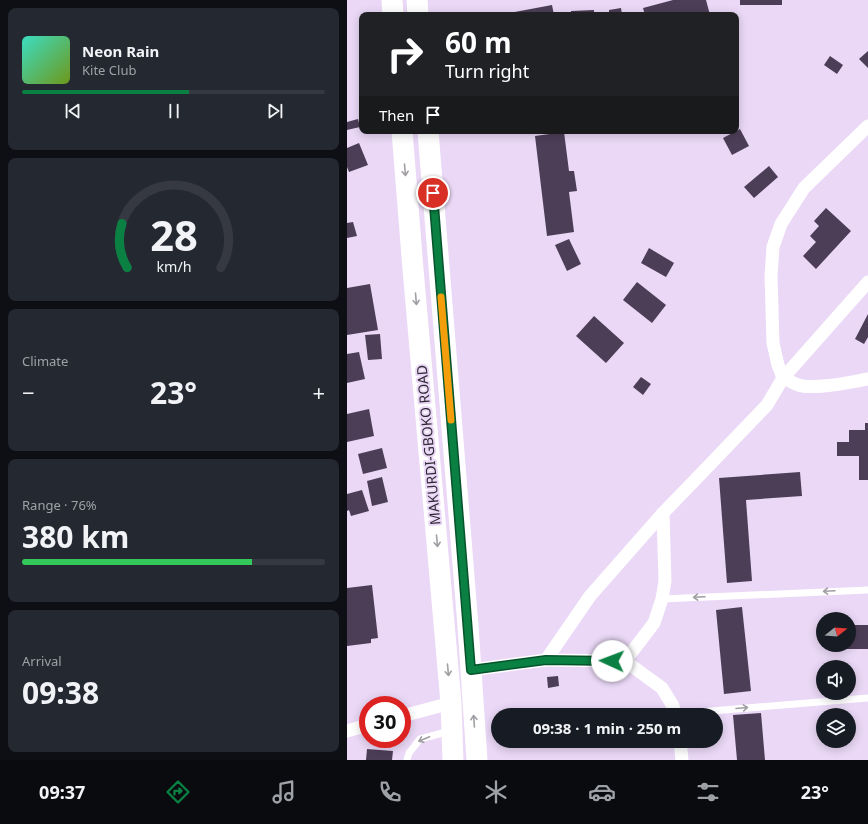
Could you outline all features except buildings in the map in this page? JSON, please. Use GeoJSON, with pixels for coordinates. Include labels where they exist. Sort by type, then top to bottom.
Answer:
{"type":"FeatureCollection","features":[{"type":"Feature","properties":{"kind":"main road"},"geometry":{"type":"LineString","coordinates":[[392,0],[393,12]]}},
{"type":"Feature","properties":{"kind":"main road"},"geometry":{"type":"LineString","coordinates":[[417,0],[418,12]]}},
{"type":"Feature","properties":{"kind":"main road","name":"MAKURDI-GBOKO ROAD"},"geometry":{"type":"LineString","coordinates":[[402,134],[451,703],[453,760]]}},
{"type":"Feature","properties":{"kind":"main road"},"geometry":{"type":"LineString","coordinates":[[427,134],[477,760]]}},
{"type":"Feature","properties":{"kind":"street"},"geometry":{"type":"LineString","coordinates":[[868,126],[804,188],[781,224],[773,246],[771,276],[773,343],[778,365],[783,378],[799,385],[815,386],[868,379]]}},
{"type":"Feature","properties":{"kind":"street"},"geometry":{"type":"LineString","coordinates":[[546,660],[590,596],[663,513],[767,405],[783,378],[868,282]]}},
{"type":"Feature","properties":{"kind":"street"},"geometry":{"type":"LineString","coordinates":[[625,661],[654,623],[662,599],[665,581],[663,513]]}},
{"type":"Feature","properties":{"kind":"street"},"geometry":{"type":"LineString","coordinates":[[471,670],[546,660],[625,661],[662,688],[674,708]]}},
{"type":"Feature","properties":{"kind":"street"},"geometry":{"type":"LineString","coordinates":[[411,714],[451,703]]}},
{"type":"Feature","properties":{"kind":"street"},"geometry":{"type":"LineString","coordinates":[[347,731],[359,728]]}},
{"type":"Feature","properties":{"kind":"street"},"geometry":{"type":"LineString","coordinates":[[681,748],[682,760]]}},
{"type":"Feature","properties":{"kind":"lane"},"geometry":{"type":"LineString","coordinates":[[662,599],[868,590]]}},
{"type":"Feature","properties":{"kind":"lane"},"geometry":{"type":"LineString","coordinates":[[723,710],[868,698]]}},
{"type":"Feature","properties":{"kind":"lane"},"geometry":{"type":"LineString","coordinates":[[407,760],[409,753],[420,739],[452,730]]}},
{"type":"Feature","properties":{"kind":"slow traffic"},"geometry":{"type":"LineString","coordinates":[[441,297],[451,420]]}},
{"type":"Feature","properties":{"kind":"route"},"geometry":{"type":"LineString","coordinates":[[433,193],[471,670],[546,660],[612,661]]}}]}
